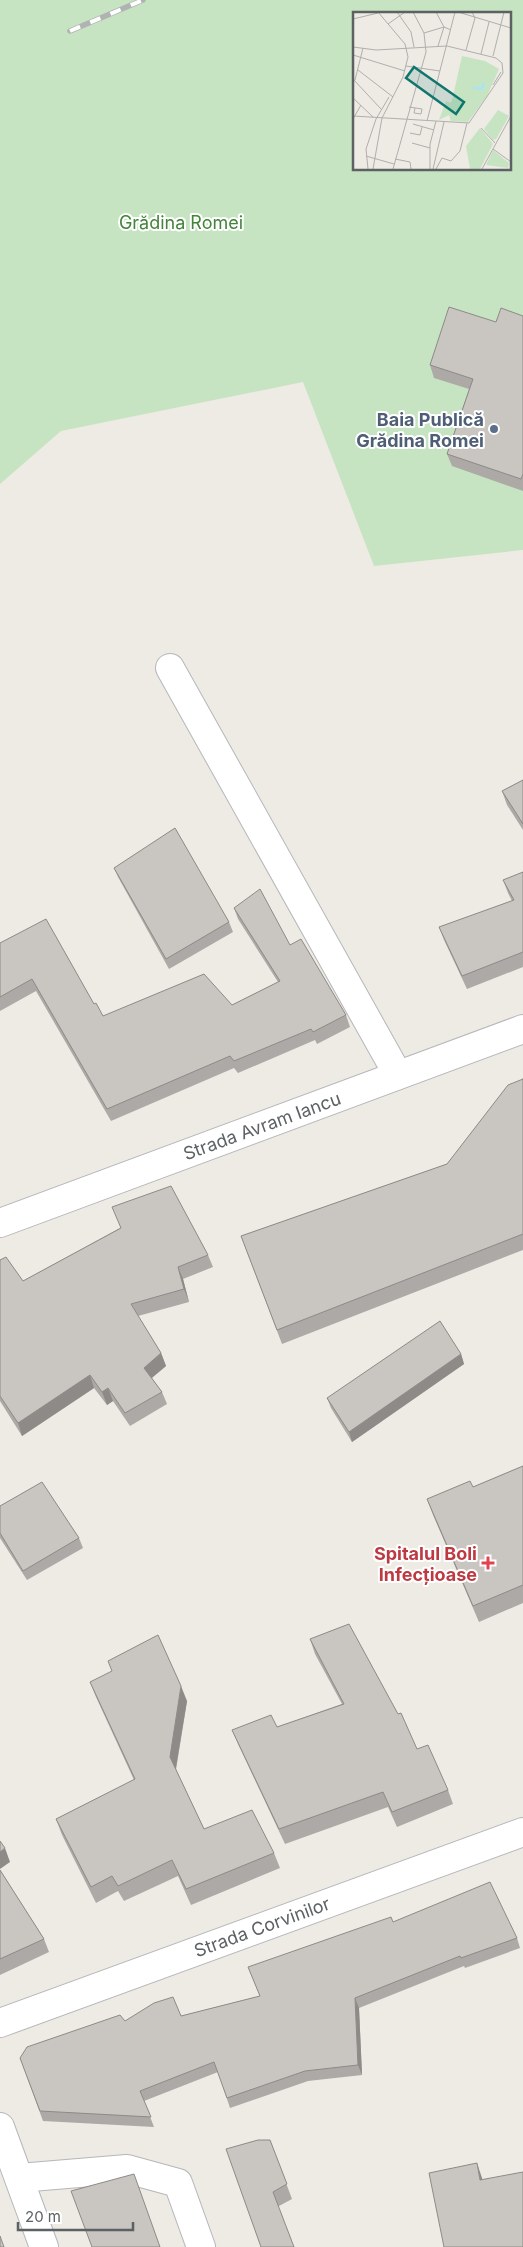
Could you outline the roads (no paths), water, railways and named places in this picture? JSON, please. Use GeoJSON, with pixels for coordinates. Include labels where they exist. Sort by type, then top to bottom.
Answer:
{"type":"FeatureCollection","features":[{"type":"Feature","properties":{"kind":"street"},"geometry":{"type":"LineString","coordinates":[[170,668],[398,1075]]}},
{"type":"Feature","properties":{"kind":"street","name":"Strada Avram Iancu"},"geometry":{"type":"LineString","coordinates":[[0,1223],[523,1029]]}},
{"type":"Feature","properties":{"kind":"street","name":"Strada Corvinilor"},"geometry":{"type":"LineString","coordinates":[[0,2023],[523,1832]]}},
{"type":"Feature","properties":{"kind":"street"},"geometry":{"type":"LineString","coordinates":[[0,2127],[44,2247]]}},
{"type":"Feature","properties":{"kind":"street"},"geometry":{"type":"LineString","coordinates":[[19,2178],[127,2168],[178,2183],[201,2247]]}},
{"type":"Feature","properties":{"kind":"railway"},"geometry":{"type":"LineString","coordinates":[[70,31],[143,0]]}},
{"type":"Feature","properties":{"kind":"place","name":"Baia Publică Grădina Romei"},"geometry":{"type":"Point","coordinates":[494,429]}},
{"type":"Feature","properties":{"kind":"place","name":"Spitalul Boli Infecțioase"},"geometry":{"type":"Point","coordinates":[488,1563]}},
{"type":"Feature","properties":{"kind":"park label","name":"Grădina Romei"},"geometry":{"type":"Point","coordinates":[181,222]}}]}
